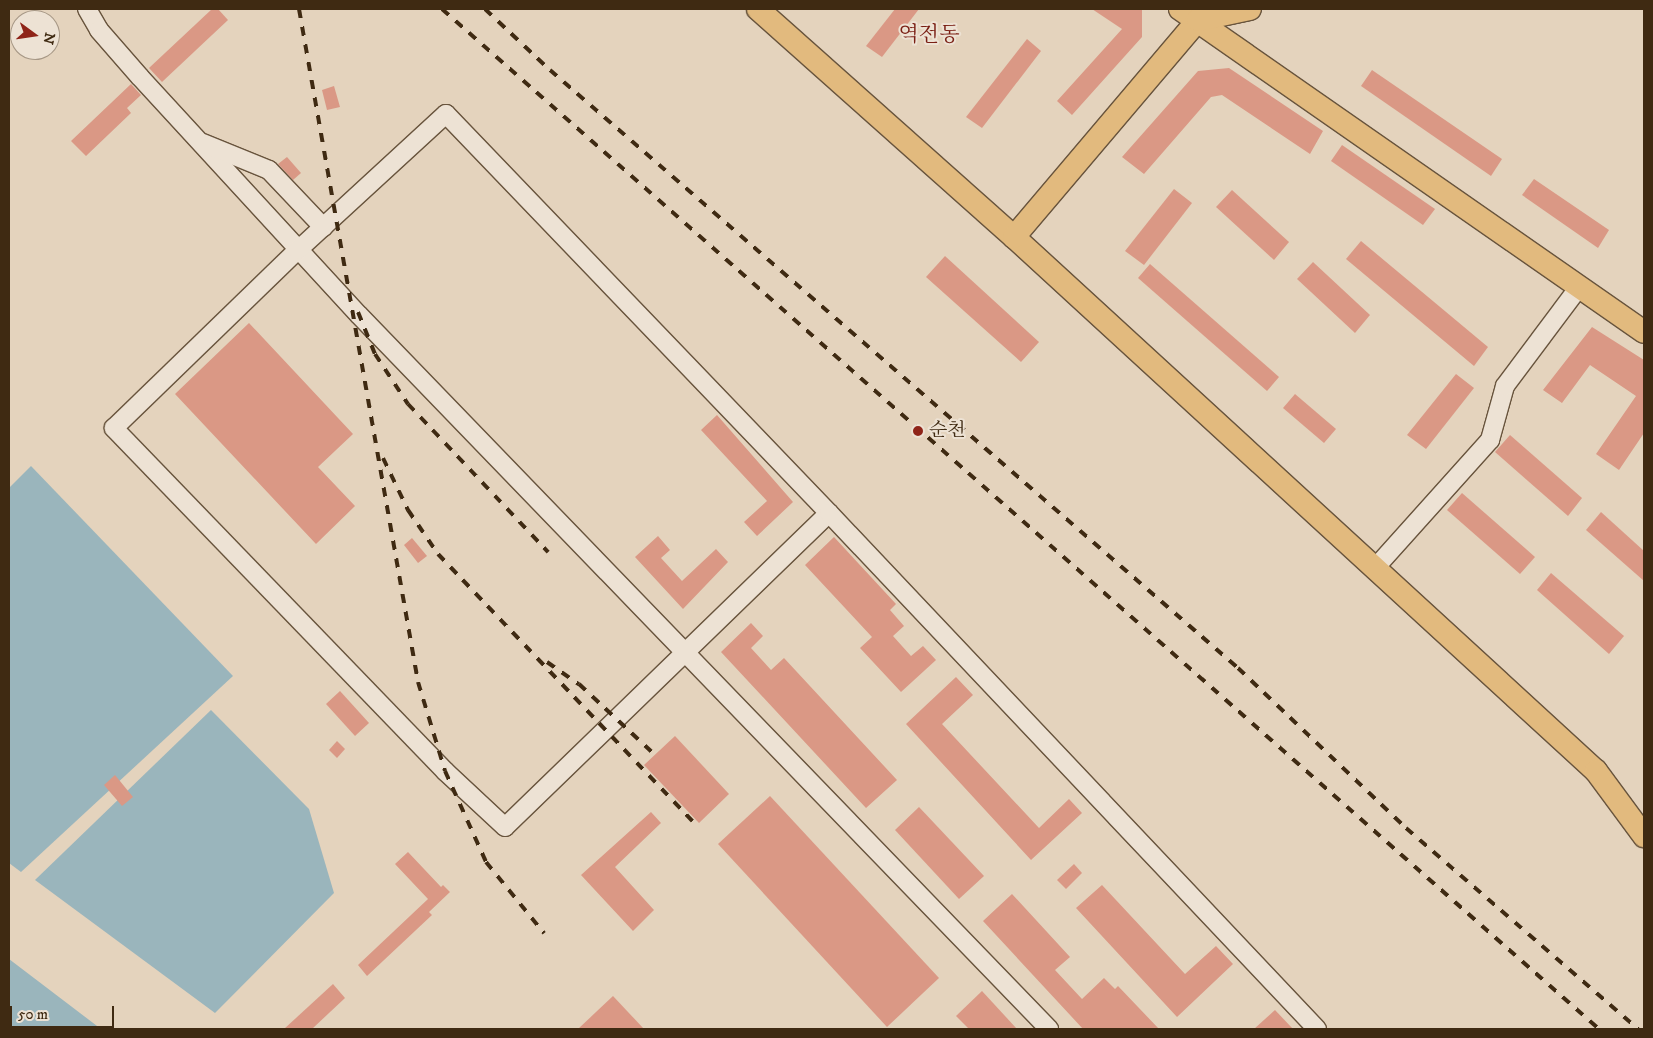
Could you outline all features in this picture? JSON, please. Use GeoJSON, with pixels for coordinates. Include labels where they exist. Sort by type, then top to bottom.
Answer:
{"type":"FeatureCollection","features":[{"type":"Feature","properties":{"kind":"main road"},"geometry":{"type":"LineString","coordinates":[[758,9],[1014,237],[1596,770],[1644,836]]}},
{"type":"Feature","properties":{"kind":"main road"},"geometry":{"type":"LineString","coordinates":[[1014,237],[1189,15],[1250,9]]}},
{"type":"Feature","properties":{"kind":"main road"},"geometry":{"type":"LineString","coordinates":[[1189,15],[1644,332]]}},
{"type":"Feature","properties":{"kind":"street"},"geometry":{"type":"LineString","coordinates":[[87,9],[100,30],[140,77],[298,250],[1049,1029]]}},
{"type":"Feature","properties":{"kind":"street"},"geometry":{"type":"LineString","coordinates":[[829,513],[685,650],[505,827],[445,771],[114,428],[298,250],[446,114],[829,513],[1317,1029]]}},
{"type":"Feature","properties":{"kind":"street"},"geometry":{"type":"LineString","coordinates":[[197,140],[269,170],[323,227]]}},
{"type":"Feature","properties":{"kind":"street"},"geometry":{"type":"LineString","coordinates":[[1376,567],[1490,440],[1505,386],[1579,287]]}},
{"type":"Feature","properties":{"kind":"water"},"geometry":{"type":"Polygon","coordinates":[[[31,466],[233,676],[21,872],[9,863],[9,488],[31,466]]]}},
{"type":"Feature","properties":{"kind":"water"},"geometry":{"type":"Polygon","coordinates":[[[211,710],[309,809],[334,893],[215,1013],[35,880],[211,710]]]}},
{"type":"Feature","properties":{"kind":"water"},"geometry":{"type":"Polygon","coordinates":[[[9,959],[101,1029],[9,1029],[9,959]]]}},
{"type":"Feature","properties":{"kind":"building"},"geometry":{"type":"Polygon","coordinates":[[[212,9],[218,9],[228,20],[162,82],[149,68],[212,9]]]}},
{"type":"Feature","properties":{"kind":"building"},"geometry":{"type":"Polygon","coordinates":[[[895,9],[919,9],[882,57],[866,46],[895,9]]]}},
{"type":"Feature","properties":{"kind":"building"},"geometry":{"type":"Polygon","coordinates":[[[1092,9],[1142,9],[1142,37],[1072,115],[1057,101],[1122,29],[1092,9]]]}},
{"type":"Feature","properties":{"kind":"building"},"geometry":{"type":"Polygon","coordinates":[[[1027,39],[1041,51],[982,128],[966,117],[1027,39]]]}},
{"type":"Feature","properties":{"kind":"building"},"geometry":{"type":"Polygon","coordinates":[[[1229,68],[1323,131],[1310,154],[1222,95],[1211,97],[1144,174],[1122,157],[1198,71],[1229,68]]]}},
{"type":"Feature","properties":{"kind":"building"},"geometry":{"type":"Polygon","coordinates":[[[1372,70],[1502,159],[1491,176],[1361,86],[1372,70]]]}},
{"type":"Feature","properties":{"kind":"building"},"geometry":{"type":"Polygon","coordinates":[[[131,84],[141,95],[127,108],[131,113],[86,156],[71,141],[131,84]]]}},
{"type":"Feature","properties":{"kind":"building"},"geometry":{"type":"Polygon","coordinates":[[[334,86],[340,107],[327,110],[322,90],[334,86]]]}},
{"type":"Feature","properties":{"kind":"building"},"geometry":{"type":"Polygon","coordinates":[[[1342,145],[1435,209],[1423,225],[1331,161],[1342,145]]]}},
{"type":"Feature","properties":{"kind":"building"},"geometry":{"type":"Polygon","coordinates":[[[287,157],[301,173],[293,180],[278,164],[287,157]]]}},
{"type":"Feature","properties":{"kind":"building"},"geometry":{"type":"Polygon","coordinates":[[[1534,179],[1609,230],[1598,248],[1522,195],[1534,179]]]}},
{"type":"Feature","properties":{"kind":"building"},"geometry":{"type":"Polygon","coordinates":[[[1174,189],[1192,203],[1144,265],[1125,251],[1174,189]]]}},
{"type":"Feature","properties":{"kind":"building"},"geometry":{"type":"Polygon","coordinates":[[[1232,190],[1289,242],[1274,260],[1216,207],[1232,190]]]}},
{"type":"Feature","properties":{"kind":"building"},"geometry":{"type":"Polygon","coordinates":[[[1361,241],[1488,347],[1474,366],[1346,259],[1361,241]]]}},
{"type":"Feature","properties":{"kind":"building"},"geometry":{"type":"Polygon","coordinates":[[[945,256],[1039,342],[1021,362],[926,277],[945,256]]]}},
{"type":"Feature","properties":{"kind":"building"},"geometry":{"type":"Polygon","coordinates":[[[1313,262],[1370,315],[1355,333],[1297,279],[1313,262]]]}},
{"type":"Feature","properties":{"kind":"building"},"geometry":{"type":"Polygon","coordinates":[[[1150,264],[1279,377],[1267,391],[1138,278],[1150,264]]]}},
{"type":"Feature","properties":{"kind":"building"},"geometry":{"type":"Polygon","coordinates":[[[249,323],[353,434],[318,467],[355,506],[316,544],[175,394],[249,323]]]}},
{"type":"Feature","properties":{"kind":"building"},"geometry":{"type":"Polygon","coordinates":[[[1592,327],[1644,360],[1644,433],[1619,470],[1596,454],[1636,396],[1590,365],[1562,403],[1543,390],[1592,327]]]}},
{"type":"Feature","properties":{"kind":"building"},"geometry":{"type":"Polygon","coordinates":[[[1456,374],[1474,388],[1426,449],[1407,435],[1456,374]]]}},
{"type":"Feature","properties":{"kind":"building"},"geometry":{"type":"Polygon","coordinates":[[[1295,394],[1336,429],[1324,443],[1283,408],[1295,394]]]}},
{"type":"Feature","properties":{"kind":"building"},"geometry":{"type":"Polygon","coordinates":[[[717,415],[793,502],[757,536],[744,522],[767,501],[701,430],[717,415]]]}},
{"type":"Feature","properties":{"kind":"building"},"geometry":{"type":"Polygon","coordinates":[[[1510,435],[1582,498],[1568,516],[1495,452],[1510,435]]]}},
{"type":"Feature","properties":{"kind":"building"},"geometry":{"type":"Polygon","coordinates":[[[1462,493],[1535,557],[1520,574],[1447,510],[1462,493]]]}},
{"type":"Feature","properties":{"kind":"building"},"geometry":{"type":"Polygon","coordinates":[[[1601,512],[1644,551],[1644,581],[1586,530],[1601,512]]]}},
{"type":"Feature","properties":{"kind":"building"},"geometry":{"type":"Polygon","coordinates":[[[658,536],[670,550],[661,558],[682,581],[716,549],[728,562],[683,609],[635,557],[658,536]]]}},
{"type":"Feature","properties":{"kind":"building"},"geometry":{"type":"Polygon","coordinates":[[[834,537],[896,604],[890,610],[904,626],[893,636],[911,656],[923,646],[936,660],[901,692],[860,648],[872,637],[805,565],[834,537]]]}},
{"type":"Feature","properties":{"kind":"building"},"geometry":{"type":"Polygon","coordinates":[[[412,538],[427,556],[418,563],[404,545],[412,538]]]}},
{"type":"Feature","properties":{"kind":"building"},"geometry":{"type":"Polygon","coordinates":[[[1551,573],[1624,636],[1609,654],[1537,590],[1551,573]]]}},
{"type":"Feature","properties":{"kind":"building"},"geometry":{"type":"Polygon","coordinates":[[[751,623],[763,636],[751,648],[771,670],[784,658],[897,780],[866,808],[721,652],[751,623]]]}},
{"type":"Feature","properties":{"kind":"building"},"geometry":{"type":"Polygon","coordinates":[[[956,677],[973,695],[942,724],[1039,828],[1069,799],[1082,813],[1031,860],[906,724],[956,677]]]}},
{"type":"Feature","properties":{"kind":"building"},"geometry":{"type":"Polygon","coordinates":[[[340,691],[369,723],[355,736],[326,704],[340,691]]]}},
{"type":"Feature","properties":{"kind":"building"},"geometry":{"type":"Polygon","coordinates":[[[675,736],[729,794],[699,823],[644,765],[675,736]]]}},
{"type":"Feature","properties":{"kind":"building"},"geometry":{"type":"Polygon","coordinates":[[[337,741],[345,749],[337,758],[329,750],[337,741]]]}},
{"type":"Feature","properties":{"kind":"building"},"geometry":{"type":"Polygon","coordinates":[[[115,775],[133,797],[122,806],[104,785],[115,775]]]}},
{"type":"Feature","properties":{"kind":"building"},"geometry":{"type":"Polygon","coordinates":[[[770,796],[939,978],[887,1027],[718,844],[770,796]]]}},
{"type":"Feature","properties":{"kind":"building"},"geometry":{"type":"Polygon","coordinates":[[[919,807],[984,876],[959,899],[895,830],[919,807]]]}},
{"type":"Feature","properties":{"kind":"building"},"geometry":{"type":"Polygon","coordinates":[[[651,812],[661,823],[615,867],[654,910],[633,931],[581,875],[651,812]]]}},
{"type":"Feature","properties":{"kind":"building"},"geometry":{"type":"Polygon","coordinates":[[[408,852],[441,887],[443,885],[450,892],[429,912],[432,915],[367,976],[358,965],[428,899],[395,864],[408,852]]]}},
{"type":"Feature","properties":{"kind":"building"},"geometry":{"type":"Polygon","coordinates":[[[1074,864],[1082,873],[1066,889],[1057,880],[1074,864]]]}},
{"type":"Feature","properties":{"kind":"building"},"geometry":{"type":"Polygon","coordinates":[[[1102,885],[1185,974],[1216,946],[1233,964],[1177,1017],[1076,908],[1102,885]]]}},
{"type":"Feature","properties":{"kind":"building"},"geometry":{"type":"Polygon","coordinates":[[[1012,894],[1070,957],[1055,970],[1082,999],[1104,978],[1115,989],[1118,986],[1159,1029],[1083,1029],[983,921],[1012,894]]]}},
{"type":"Feature","properties":{"kind":"building"},"geometry":{"type":"Polygon","coordinates":[[[333,984],[345,998],[312,1029],[284,1029],[333,984]]]}},
{"type":"Feature","properties":{"kind":"building"},"geometry":{"type":"Polygon","coordinates":[[[982,991],[1017,1029],[969,1029],[956,1016],[982,991]]]}},
{"type":"Feature","properties":{"kind":"building"},"geometry":{"type":"Polygon","coordinates":[[[613,996],[644,1029],[578,1029],[613,996]]]}},
{"type":"Feature","properties":{"kind":"building"},"geometry":{"type":"Polygon","coordinates":[[[1275,1010],[1293,1029],[1254,1029],[1275,1010]]]}},
{"type":"Feature","properties":{"kind":"railway"},"geometry":{"type":"LineString","coordinates":[[299,9],[418,682],[445,771],[486,862],[544,933]]}},
{"type":"Feature","properties":{"kind":"railway"},"geometry":{"type":"LineString","coordinates":[[442,9],[1599,1029]]}},
{"type":"Feature","properties":{"kind":"railway"},"geometry":{"type":"LineString","coordinates":[[485,9],[550,70],[1238,668],[1406,828],[1638,1029]]}},
{"type":"Feature","properties":{"kind":"railway"},"geometry":{"type":"LineString","coordinates":[[358,312],[375,354],[408,404],[548,552]]}},
{"type":"Feature","properties":{"kind":"railway"},"geometry":{"type":"LineString","coordinates":[[383,458],[408,510],[438,554],[692,821]]}},
{"type":"Feature","properties":{"kind":"railway"},"geometry":{"type":"LineString","coordinates":[[547,662],[579,684],[652,752]]}},
{"type":"Feature","properties":{"kind":"place","name":"순천"},"geometry":{"type":"Point","coordinates":[918,431]}},
{"type":"Feature","properties":{"kind":"district","name":"역전동"},"geometry":{"type":"Point","coordinates":[929,35]}}]}
